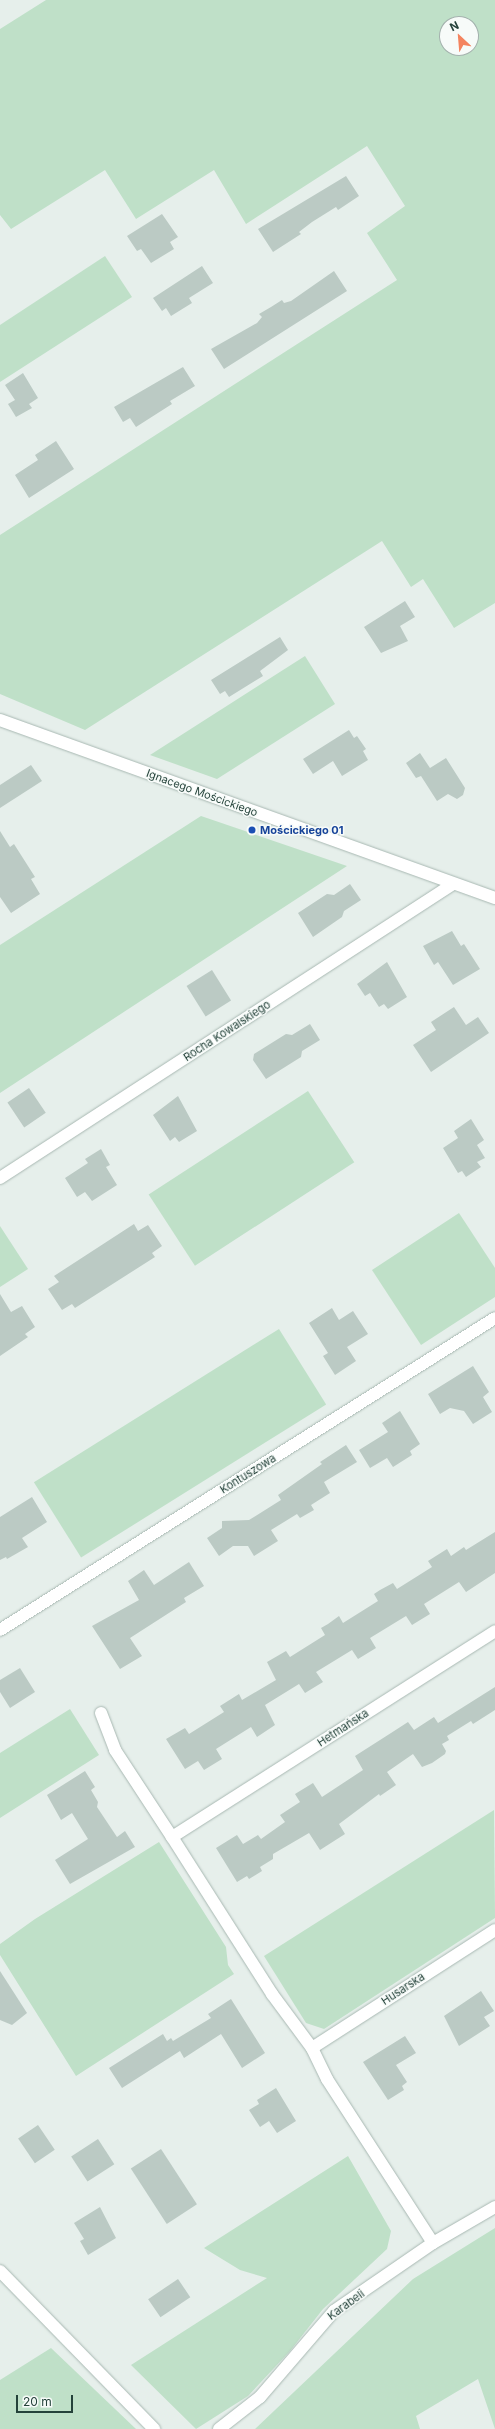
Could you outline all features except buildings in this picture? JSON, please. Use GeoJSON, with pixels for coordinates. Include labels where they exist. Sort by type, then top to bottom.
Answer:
{"type":"FeatureCollection","features":[{"type":"Feature","properties":{"kind":"street","name":"Ignacego Mościckiego"},"geometry":{"type":"LineString","coordinates":[[0,720],[495,898]]}},
{"type":"Feature","properties":{"kind":"street","name":"Rocha Kowalskiego"},"geometry":{"type":"LineString","coordinates":[[0,1178],[453,884]]}},
{"type":"Feature","properties":{"kind":"street","name":"Kontuszowa"},"geometry":{"type":"LineString","coordinates":[[0,1630],[495,1318]]}},
{"type":"Feature","properties":{"kind":"street","name":"Hetmańska"},"geometry":{"type":"LineString","coordinates":[[172,1837],[495,1631]]}},
{"type":"Feature","properties":{"kind":"street"},"geometry":{"type":"LineString","coordinates":[[101,1713],[115,1750],[272,1994],[312,2048],[327,2079],[433,2244]]}},
{"type":"Feature","properties":{"kind":"street","name":"Husarska"},"geometry":{"type":"LineString","coordinates":[[312,2048],[495,1930]]}},
{"type":"Feature","properties":{"kind":"street","name":"Karabeli"},"geometry":{"type":"LineString","coordinates":[[219,2429],[260,2397],[334,2312],[433,2244],[495,2207]]}},
{"type":"Feature","properties":{"kind":"street"},"geometry":{"type":"LineString","coordinates":[[0,2271],[154,2429]]}},
{"type":"Feature","properties":{"kind":"green space"},"geometry":{"type":"Polygon","coordinates":[[[46,0],[495,0],[495,603],[454,628],[423,579],[411,587],[382,541],[85,730],[0,694],[0,535],[397,280],[367,233],[405,206],[367,146],[246,224],[214,170],[136,219],[105,170],[11,229],[0,215],[0,29],[46,0]]]}},
{"type":"Feature","properties":{"kind":"green space"},"geometry":{"type":"Polygon","coordinates":[[[105,256],[132,297],[0,382],[0,325],[105,256]]]}},
{"type":"Feature","properties":{"kind":"green space"},"geometry":{"type":"Polygon","coordinates":[[[305,656],[335,704],[217,779],[150,755],[305,656]]]}},
{"type":"Feature","properties":{"kind":"green space"},"geometry":{"type":"Polygon","coordinates":[[[201,816],[347,866],[0,1093],[0,945],[201,816]]]}},
{"type":"Feature","properties":{"kind":"green space"},"geometry":{"type":"Polygon","coordinates":[[[308,1091],[354,1162],[195,1266],[149,1194],[308,1091]]]}},
{"type":"Feature","properties":{"kind":"green space"},"geometry":{"type":"Polygon","coordinates":[[[459,1213],[495,1268],[495,1297],[421,1345],[372,1270],[459,1213]]]}},
{"type":"Feature","properties":{"kind":"green space"},"geometry":{"type":"Polygon","coordinates":[[[0,1226],[28,1269],[0,1287],[0,1226]]]}},
{"type":"Feature","properties":{"kind":"green space"},"geometry":{"type":"Polygon","coordinates":[[[279,1329],[326,1404],[81,1558],[34,1482],[279,1329]]]}},
{"type":"Feature","properties":{"kind":"green space"},"geometry":{"type":"Polygon","coordinates":[[[70,1709],[99,1755],[0,1818],[0,1753],[70,1709]]]}},
{"type":"Feature","properties":{"kind":"green space"},"geometry":{"type":"Polygon","coordinates":[[[494,1810],[495,1918],[324,2029],[306,2023],[264,1956],[494,1810]]]}},
{"type":"Feature","properties":{"kind":"green space"},"geometry":{"type":"Polygon","coordinates":[[[159,1842],[226,1947],[228,1965],[234,1974],[76,2076],[0,1955],[0,1944],[35,1919],[159,1842]]]}},
{"type":"Feature","properties":{"kind":"green space"},"geometry":{"type":"Polygon","coordinates":[[[348,2156],[391,2231],[387,2249],[323,2309],[290,2351],[248,2396],[196,2429],[131,2365],[267,2278],[240,2270],[204,2248],[348,2156]]]}},
{"type":"Feature","properties":{"kind":"green space"},"geometry":{"type":"Polygon","coordinates":[[[495,2228],[495,2429],[478,2379],[416,2416],[420,2429],[255,2429],[413,2279],[495,2228]]]}},
{"type":"Feature","properties":{"kind":"green space"},"geometry":{"type":"Polygon","coordinates":[[[51,2348],[136,2429],[0,2429],[0,2380],[51,2348]]]}},
{"type":"Feature","properties":{"kind":"place","name":"Mościckiego 01"},"geometry":{"type":"Point","coordinates":[252,830]}}]}
